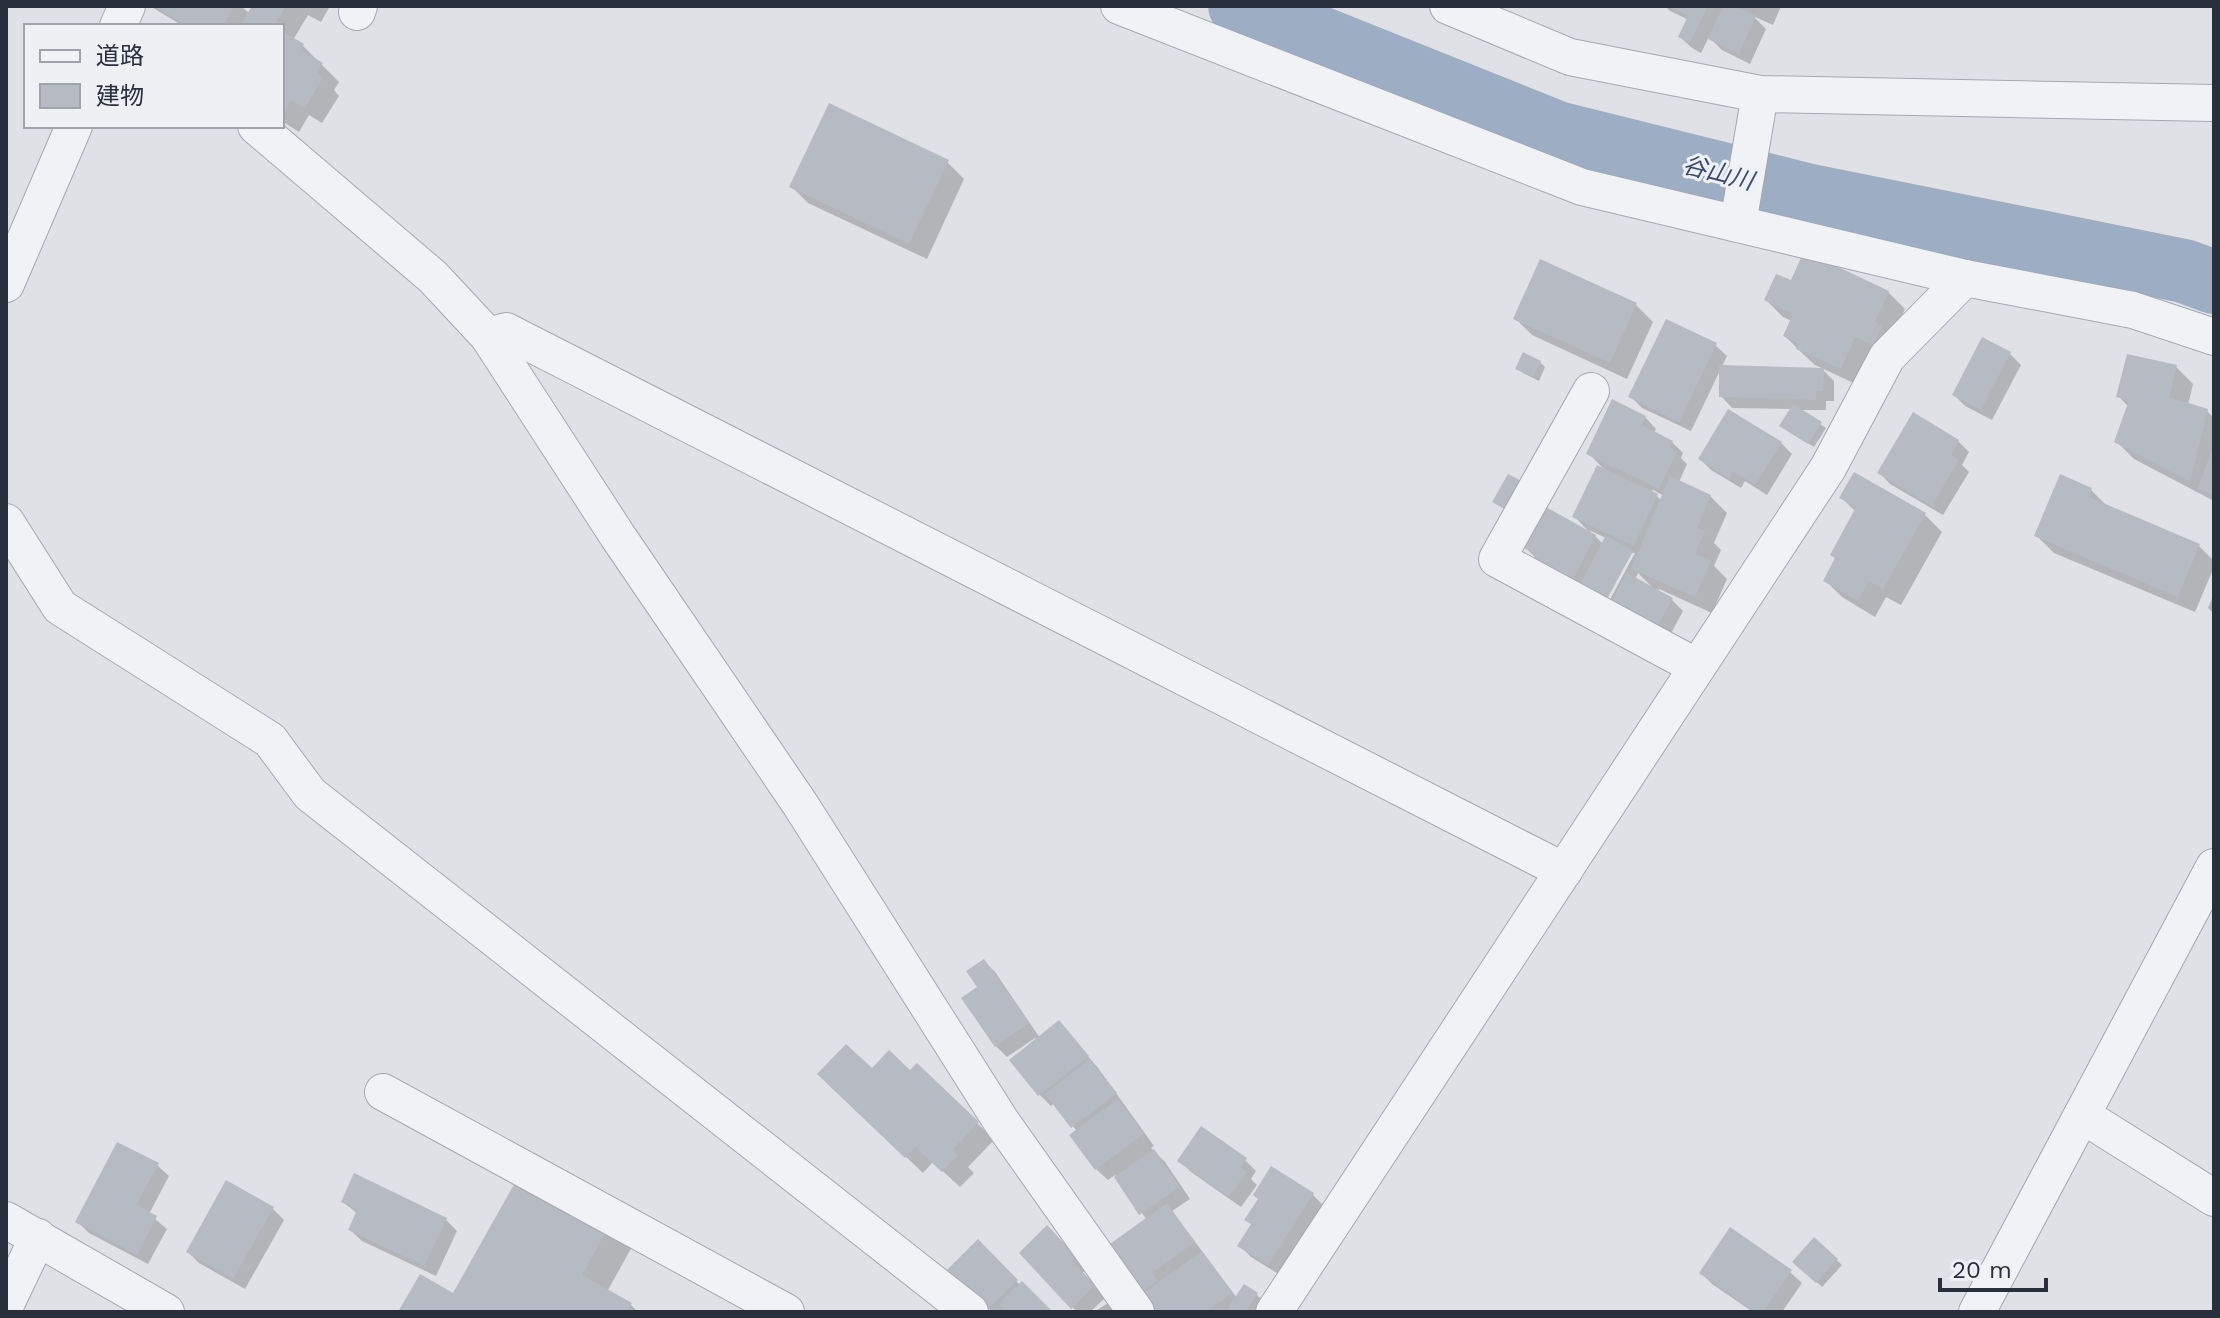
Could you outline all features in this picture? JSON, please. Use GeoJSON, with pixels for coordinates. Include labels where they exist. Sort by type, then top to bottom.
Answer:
{"type":"FeatureCollection","features":[{"type":"Feature","properties":{"kind":"street"},"geometry":{"type":"LineString","coordinates":[[1119,6],[1582,187],[1965,278],[2133,310],[2214,337]]}},
{"type":"Feature","properties":{"kind":"street"},"geometry":{"type":"LineString","coordinates":[[1448,6],[1570,57],[1760,95],[2214,103]]}},
{"type":"Feature","properties":{"kind":"street"},"geometry":{"type":"LineString","coordinates":[[1738,223],[1760,95]]}},
{"type":"Feature","properties":{"kind":"street"},"geometry":{"type":"LineString","coordinates":[[6,284],[73,128]]}},
{"type":"Feature","properties":{"kind":"street"},"geometry":{"type":"LineString","coordinates":[[258,128],[433,277],[488,336],[617,535],[800,804],[1001,1121],[1136,1312]]}},
{"type":"Feature","properties":{"kind":"street"},"geometry":{"type":"LineString","coordinates":[[1274,1312],[1828,468],[1887,357],[1965,278]]}},
{"type":"Feature","properties":{"kind":"street"},"geometry":{"type":"LineString","coordinates":[[488,336],[506,331],[1564,871]]}},
{"type":"Feature","properties":{"kind":"street"},"geometry":{"type":"LineString","coordinates":[[1591,391],[1497,559],[1697,667]]}},
{"type":"Feature","properties":{"kind":"street"},"geometry":{"type":"LineString","coordinates":[[6,522],[60,607],[270,740],[310,794],[970,1312]]}},
{"type":"Feature","properties":{"kind":"street"},"geometry":{"type":"LineString","coordinates":[[1977,1312],[2214,867]]}},
{"type":"Feature","properties":{"kind":"street"},"geometry":{"type":"LineString","coordinates":[[383,1092],[786,1312]]}},
{"type":"Feature","properties":{"kind":"street"},"geometry":{"type":"LineString","coordinates":[[2082,1115],[2214,1198]]}},
{"type":"Feature","properties":{"kind":"street"},"geometry":{"type":"LineString","coordinates":[[6,1220],[166,1312]]}},
{"type":"Feature","properties":{"kind":"street"},"geometry":{"type":"LineString","coordinates":[[6,1304],[38,1237]]}},
{"type":"Feature","properties":{"kind":"building"},"geometry":{"type":"Polygon","coordinates":[[[153,6],[234,6],[224,24],[184,24],[153,6]]]}},
{"type":"Feature","properties":{"kind":"building"},"geometry":{"type":"Polygon","coordinates":[[[252,6],[286,6],[275,24],[241,24],[252,6]]]}},
{"type":"Feature","properties":{"kind":"building"},"geometry":{"type":"Polygon","coordinates":[[[1668,6],[1708,6],[1690,43],[1678,37],[1688,16],[1668,6]]]}},
{"type":"Feature","properties":{"kind":"building"},"geometry":{"type":"Polygon","coordinates":[[[1723,6],[1735,6],[1756,16],[1739,54],[1708,39],[1723,6]]]}},
{"type":"Feature","properties":{"kind":"building"},"geometry":{"type":"Polygon","coordinates":[[[284,32],[304,44],[301,50],[323,63],[317,73],[323,77],[305,108],[291,100],[284,112],[284,32]]]}},
{"type":"Feature","properties":{"kind":"building"},"geometry":{"type":"Polygon","coordinates":[[[829,103],[949,160],[909,244],[789,187],[829,103]]]}},
{"type":"Feature","properties":{"kind":"building"},"geometry":{"type":"Polygon","coordinates":[[[1804,251],[1889,291],[1875,322],[1882,326],[1873,345],[1855,337],[1841,369],[1796,349],[1798,344],[1783,336],[1793,314],[1764,300],[1776,274],[1791,280],[1804,251]]]}},
{"type":"Feature","properties":{"kind":"building"},"geometry":{"type":"Polygon","coordinates":[[[1540,259],[1637,303],[1610,363],[1513,319],[1540,259]]]}},
{"type":"Feature","properties":{"kind":"building"},"geometry":{"type":"Polygon","coordinates":[[[1666,319],[1717,343],[1679,422],[1628,397],[1666,319]]]}},
{"type":"Feature","properties":{"kind":"building"},"geometry":{"type":"Polygon","coordinates":[[[1982,337],[2011,352],[1981,410],[1952,395],[1982,337]]]}},
{"type":"Feature","properties":{"kind":"building"},"geometry":{"type":"Polygon","coordinates":[[[1523,352],[1541,361],[1533,377],[1515,369],[1523,352]]]}},
{"type":"Feature","properties":{"kind":"building"},"geometry":{"type":"Polygon","coordinates":[[[2127,354],[2177,365],[2169,397],[2208,409],[2190,482],[2114,442],[2129,400],[2116,397],[2127,354]]]}},
{"type":"Feature","properties":{"kind":"building"},"geometry":{"type":"Polygon","coordinates":[[[1719,365],[1824,368],[1823,391],[1816,391],[1816,400],[1719,397],[1719,365]]]}},
{"type":"Feature","properties":{"kind":"building"},"geometry":{"type":"Polygon","coordinates":[[[1612,399],[1646,416],[1642,425],[1673,441],[1670,447],[1677,452],[1659,489],[1586,454],[1612,399]]]}},
{"type":"Feature","properties":{"kind":"building"},"geometry":{"type":"Polygon","coordinates":[[[1793,404],[1822,422],[1808,444],[1779,426],[1793,404]]]}},
{"type":"Feature","properties":{"kind":"building"},"geometry":{"type":"Polygon","coordinates":[[[1728,409],[1782,442],[1755,485],[1733,471],[1729,478],[1698,459],[1728,409]]]}},
{"type":"Feature","properties":{"kind":"building"},"geometry":{"type":"Polygon","coordinates":[[[1913,412],[1959,440],[1951,455],[1959,459],[1932,506],[1877,473],[1913,412]]]}},
{"type":"Feature","properties":{"kind":"building"},"geometry":{"type":"Polygon","coordinates":[[[2214,445],[2214,495],[2197,489],[2214,445]]]}},
{"type":"Feature","properties":{"kind":"building"},"geometry":{"type":"Polygon","coordinates":[[[1597,465],[1658,494],[1634,546],[1572,517],[1597,465]]]}},
{"type":"Feature","properties":{"kind":"building"},"geometry":{"type":"Polygon","coordinates":[[[1854,472],[1926,513],[1883,589],[1869,581],[1858,601],[1823,581],[1835,558],[1830,555],[1856,507],[1839,498],[1854,472]]]}},
{"type":"Feature","properties":{"kind":"building"},"geometry":{"type":"Polygon","coordinates":[[[1508,474],[1529,485],[1513,514],[1492,502],[1508,474]]]}},
{"type":"Feature","properties":{"kind":"building"},"geometry":{"type":"Polygon","coordinates":[[[2060,474],[2092,488],[2089,497],[2200,544],[2178,597],[2034,536],[2060,474]]]}},
{"type":"Feature","properties":{"kind":"building"},"geometry":{"type":"Polygon","coordinates":[[[1670,476],[1711,495],[1697,528],[1705,531],[1695,554],[1711,561],[1695,597],[1631,569],[1670,476]]]}},
{"type":"Feature","properties":{"kind":"building"},"geometry":{"type":"Polygon","coordinates":[[[1546,507],[1596,535],[1570,585],[1531,564],[1536,554],[1524,548],[1546,507]]]}},
{"type":"Feature","properties":{"kind":"building"},"geometry":{"type":"Polygon","coordinates":[[[1606,535],[1633,551],[1606,601],[1579,586],[1606,535]]]}},
{"type":"Feature","properties":{"kind":"building"},"geometry":{"type":"Polygon","coordinates":[[[1627,573],[1673,598],[1656,629],[1610,604],[1627,573]]]}},
{"type":"Feature","properties":{"kind":"building"},"geometry":{"type":"Polygon","coordinates":[[[984,959],[1029,1023],[995,1047],[961,998],[977,987],[966,971],[984,959]]]}},
{"type":"Feature","properties":{"kind":"building"},"geometry":{"type":"Polygon","coordinates":[[[1059,1020],[1089,1056],[1038,1096],[1009,1060],[1059,1020]]]}},
{"type":"Feature","properties":{"kind":"building"},"geometry":{"type":"Polygon","coordinates":[[[846,1044],[872,1068],[889,1050],[910,1070],[917,1063],[979,1122],[952,1150],[958,1155],[942,1172],[915,1147],[905,1158],[817,1074],[846,1044]]]}},
{"type":"Feature","properties":{"kind":"building"},"geometry":{"type":"Polygon","coordinates":[[[1090,1059],[1117,1093],[1071,1128],[1045,1094],[1090,1059]]]}},
{"type":"Feature","properties":{"kind":"building"},"geometry":{"type":"Polygon","coordinates":[[[1118,1099],[1144,1134],[1095,1170],[1069,1135],[1118,1099]]]}},
{"type":"Feature","properties":{"kind":"building"},"geometry":{"type":"Polygon","coordinates":[[[1201,1126],[1247,1158],[1241,1167],[1247,1172],[1229,1197],[1177,1161],[1201,1126]]]}},
{"type":"Feature","properties":{"kind":"building"},"geometry":{"type":"Polygon","coordinates":[[[117,1142],[159,1163],[136,1205],[157,1216],[137,1255],[75,1222],[117,1142]]]}},
{"type":"Feature","properties":{"kind":"building"},"geometry":{"type":"Polygon","coordinates":[[[1154,1149],[1180,1187],[1139,1215],[1114,1177],[1154,1149]]]}},
{"type":"Feature","properties":{"kind":"building"},"geometry":{"type":"Polygon","coordinates":[[[1271,1166],[1314,1193],[1268,1265],[1237,1246],[1251,1224],[1244,1220],[1258,1199],[1253,1195],[1271,1166]]]}},
{"type":"Feature","properties":{"kind":"building"},"geometry":{"type":"Polygon","coordinates":[[[522,1170],[612,1221],[582,1275],[632,1303],[627,1312],[398,1312],[420,1274],[453,1293],[522,1170]]]}},
{"type":"Feature","properties":{"kind":"building"},"geometry":{"type":"Polygon","coordinates":[[[354,1173],[447,1218],[424,1266],[348,1230],[357,1210],[341,1202],[354,1173]]]}},
{"type":"Feature","properties":{"kind":"building"},"geometry":{"type":"Polygon","coordinates":[[[226,1180],[274,1207],[233,1279],[186,1252],[226,1180]]]}},
{"type":"Feature","properties":{"kind":"building"},"geometry":{"type":"Polygon","coordinates":[[[1167,1203],[1195,1242],[1152,1273],[1157,1281],[1136,1296],[1103,1249],[1167,1203]]]}},
{"type":"Feature","properties":{"kind":"building"},"geometry":{"type":"Polygon","coordinates":[[[1047,1225],[1076,1256],[1072,1261],[1095,1285],[1071,1309],[1019,1253],[1047,1225]]]}},
{"type":"Feature","properties":{"kind":"building"},"geometry":{"type":"Polygon","coordinates":[[[1730,1227],[1792,1270],[1763,1312],[1755,1312],[1699,1273],[1730,1227]]]}},
{"type":"Feature","properties":{"kind":"building"},"geometry":{"type":"Polygon","coordinates":[[[1814,1237],[1838,1259],[1816,1283],[1792,1262],[1814,1237]]]}},
{"type":"Feature","properties":{"kind":"building"},"geometry":{"type":"Polygon","coordinates":[[[978,1239],[1018,1280],[987,1310],[947,1270],[978,1239]]]}},
{"type":"Feature","properties":{"kind":"building"},"geometry":{"type":"Polygon","coordinates":[[[1202,1251],[1232,1293],[1206,1312],[1147,1312],[1137,1298],[1202,1251]]]}},
{"type":"Feature","properties":{"kind":"building"},"geometry":{"type":"Polygon","coordinates":[[[1022,1281],[1053,1312],[1007,1312],[999,1304],[1022,1281]]]}},
{"type":"Feature","properties":{"kind":"building"},"geometry":{"type":"Polygon","coordinates":[[[1244,1284],[1258,1293],[1245,1312],[1231,1312],[1227,1309],[1244,1284]]]}},
{"type":"Feature","properties":{"kind":"waterway","name":"谷山川"},"geometry":{"type":"LineString","coordinates":[[1240,6],[1557,133],[1806,195],[2184,271],[2214,282]]}}]}
